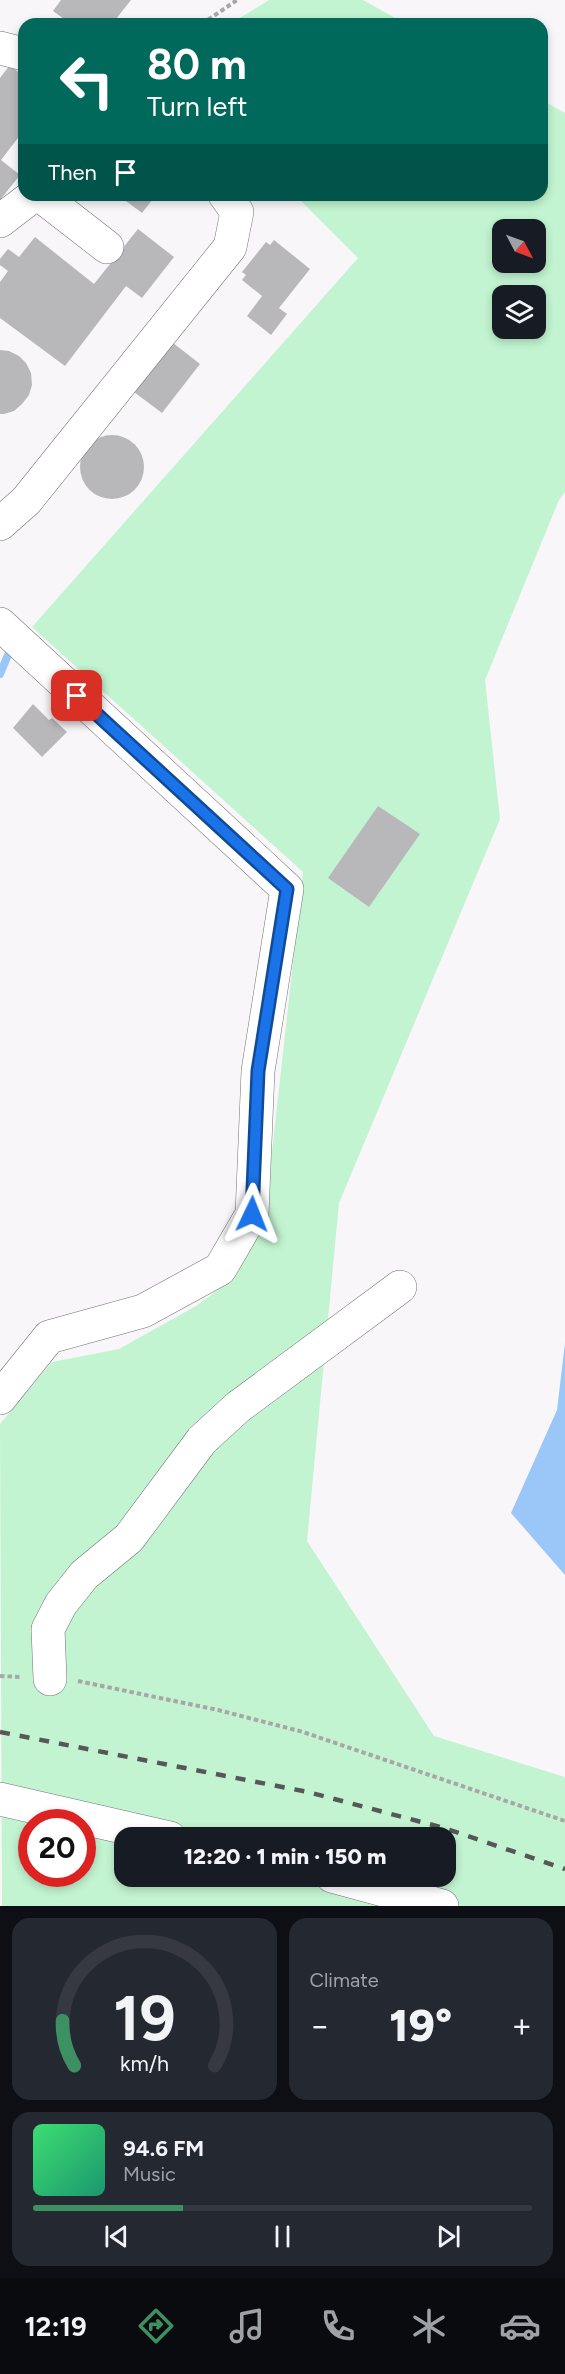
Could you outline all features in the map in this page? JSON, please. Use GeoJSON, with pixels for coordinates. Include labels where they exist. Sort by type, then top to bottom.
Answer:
{"type":"FeatureCollection","features":[{"type":"Feature","properties":{"kind":"main road"},"geometry":{"type":"LineString","coordinates":[[0,48],[18,52]]}},
{"type":"Feature","properties":{"kind":"main road"},"geometry":{"type":"LineString","coordinates":[[0,221],[26,201]]}},
{"type":"Feature","properties":{"kind":"main road"},"geometry":{"type":"LineString","coordinates":[[48,201],[107,247]]}},
{"type":"Feature","properties":{"kind":"main road"},"geometry":{"type":"LineString","coordinates":[[0,524],[26,501],[230,247],[237,212],[229,201]]}},
{"type":"Feature","properties":{"kind":"main road"},"geometry":{"type":"LineString","coordinates":[[0,624],[287,889],[258,1071],[252,1214],[220,1269],[143,1311],[49,1337],[0,1398]]}},
{"type":"Feature","properties":{"kind":"main road"},"geometry":{"type":"LineString","coordinates":[[50,1678],[48,1629],[61,1604],[84,1575],[129,1538],[202,1440],[238,1407],[400,1287]]}},
{"type":"Feature","properties":{"kind":"main road"},"geometry":{"type":"LineString","coordinates":[[8,1801],[122,1827]]}},
{"type":"Feature","properties":{"kind":"main road"},"geometry":{"type":"LineString","coordinates":[[372,1887],[442,1906]]}},
{"type":"Feature","properties":{"kind":"path"},"geometry":{"type":"LineString","coordinates":[[211,18],[237,0]]}},
{"type":"Feature","properties":{"kind":"path"},"geometry":{"type":"LineString","coordinates":[[0,1676],[70,1680],[218,1710],[303,1732],[565,1821]]}},
{"type":"Feature","properties":{"kind":"green space"},"geometry":{"type":"Polygon","coordinates":[[[269,0],[363,0],[395,18],[240,18],[269,0]]]}},
{"type":"Feature","properties":{"kind":"green space"},"geometry":{"type":"Polygon","coordinates":[[[548,103],[565,113],[565,492],[559,500],[485,680],[500,819],[339,1203],[307,1541],[434,1736],[565,1777],[565,1906],[2,1906],[0,1424],[52,1362],[119,1349],[196,1306],[233,1279],[265,1215],[303,872],[32,627],[358,258],[301,201],[548,201],[548,103]]]}},
{"type":"Feature","properties":{"kind":"water"},"geometry":{"type":"Polygon","coordinates":[[[565,1343],[565,1575],[511,1513],[557,1410],[565,1343]]]}},
{"type":"Feature","properties":{"kind":"building"},"geometry":{"type":"Polygon","coordinates":[[[61,0],[131,0],[117,18],[63,18],[53,11],[61,0]]]}},
{"type":"Feature","properties":{"kind":"building"},"geometry":{"type":"Polygon","coordinates":[[[10,65],[18,72],[18,138],[1,160],[18,173],[18,178],[0,200],[0,78],[10,65]]]}},
{"type":"Feature","properties":{"kind":"building"},"geometry":{"type":"Polygon","coordinates":[[[126,201],[151,201],[142,213],[126,201]]]}},
{"type":"Feature","properties":{"kind":"building"},"geometry":{"type":"Polygon","coordinates":[[[138,229],[174,257],[142,298],[126,286],[65,366],[0,318],[0,282],[8,271],[0,265],[0,259],[8,249],[19,257],[35,237],[94,284],[138,229]]]}},
{"type":"Feature","properties":{"kind":"building"},"geometry":{"type":"Polygon","coordinates":[[[274,240],[310,269],[279,308],[287,314],[271,335],[247,316],[262,296],[242,280],[246,275],[242,272],[266,242],[270,245],[274,240]]]}},
{"type":"Feature","properties":{"kind":"building"},"geometry":{"type":"Polygon","coordinates":[[[168,339],[200,364],[162,413],[130,389],[168,339]]]}},
{"type":"Feature","properties":{"kind":"building"},"geometry":{"type":"Polygon","coordinates":[[[0,350],[19,356],[26,363],[31,373],[32,385],[29,395],[22,404],[14,411],[4,414],[0,414],[0,350]]]}},
{"type":"Feature","properties":{"kind":"building"},"geometry":{"type":"Polygon","coordinates":[[[112,435],[124,437],[135,444],[142,455],[144,467],[142,479],[135,490],[124,497],[112,499],[100,497],[89,490],[82,479],[80,467],[82,455],[89,444],[100,437],[112,435]]]}},
{"type":"Feature","properties":{"kind":"building"},"geometry":{"type":"Polygon","coordinates":[[[33,704],[49,720],[52,718],[67,732],[42,757],[13,728],[33,704]]]}},
{"type":"Feature","properties":{"kind":"building"},"geometry":{"type":"Polygon","coordinates":[[[378,806],[420,834],[369,907],[328,878],[378,806]]]}},
{"type":"Feature","properties":{"kind":"waterway"},"geometry":{"type":"LineString","coordinates":[[0,674],[8,655]]}},
{"type":"Feature","properties":{"kind":"railway"},"geometry":{"type":"LineString","coordinates":[[0,1732],[308,1792],[444,1828],[565,1869]]}},
{"type":"Feature","properties":{"kind":"route"},"geometry":{"type":"LineString","coordinates":[[77,696],[287,889],[258,1071],[252,1214]]}}]}
